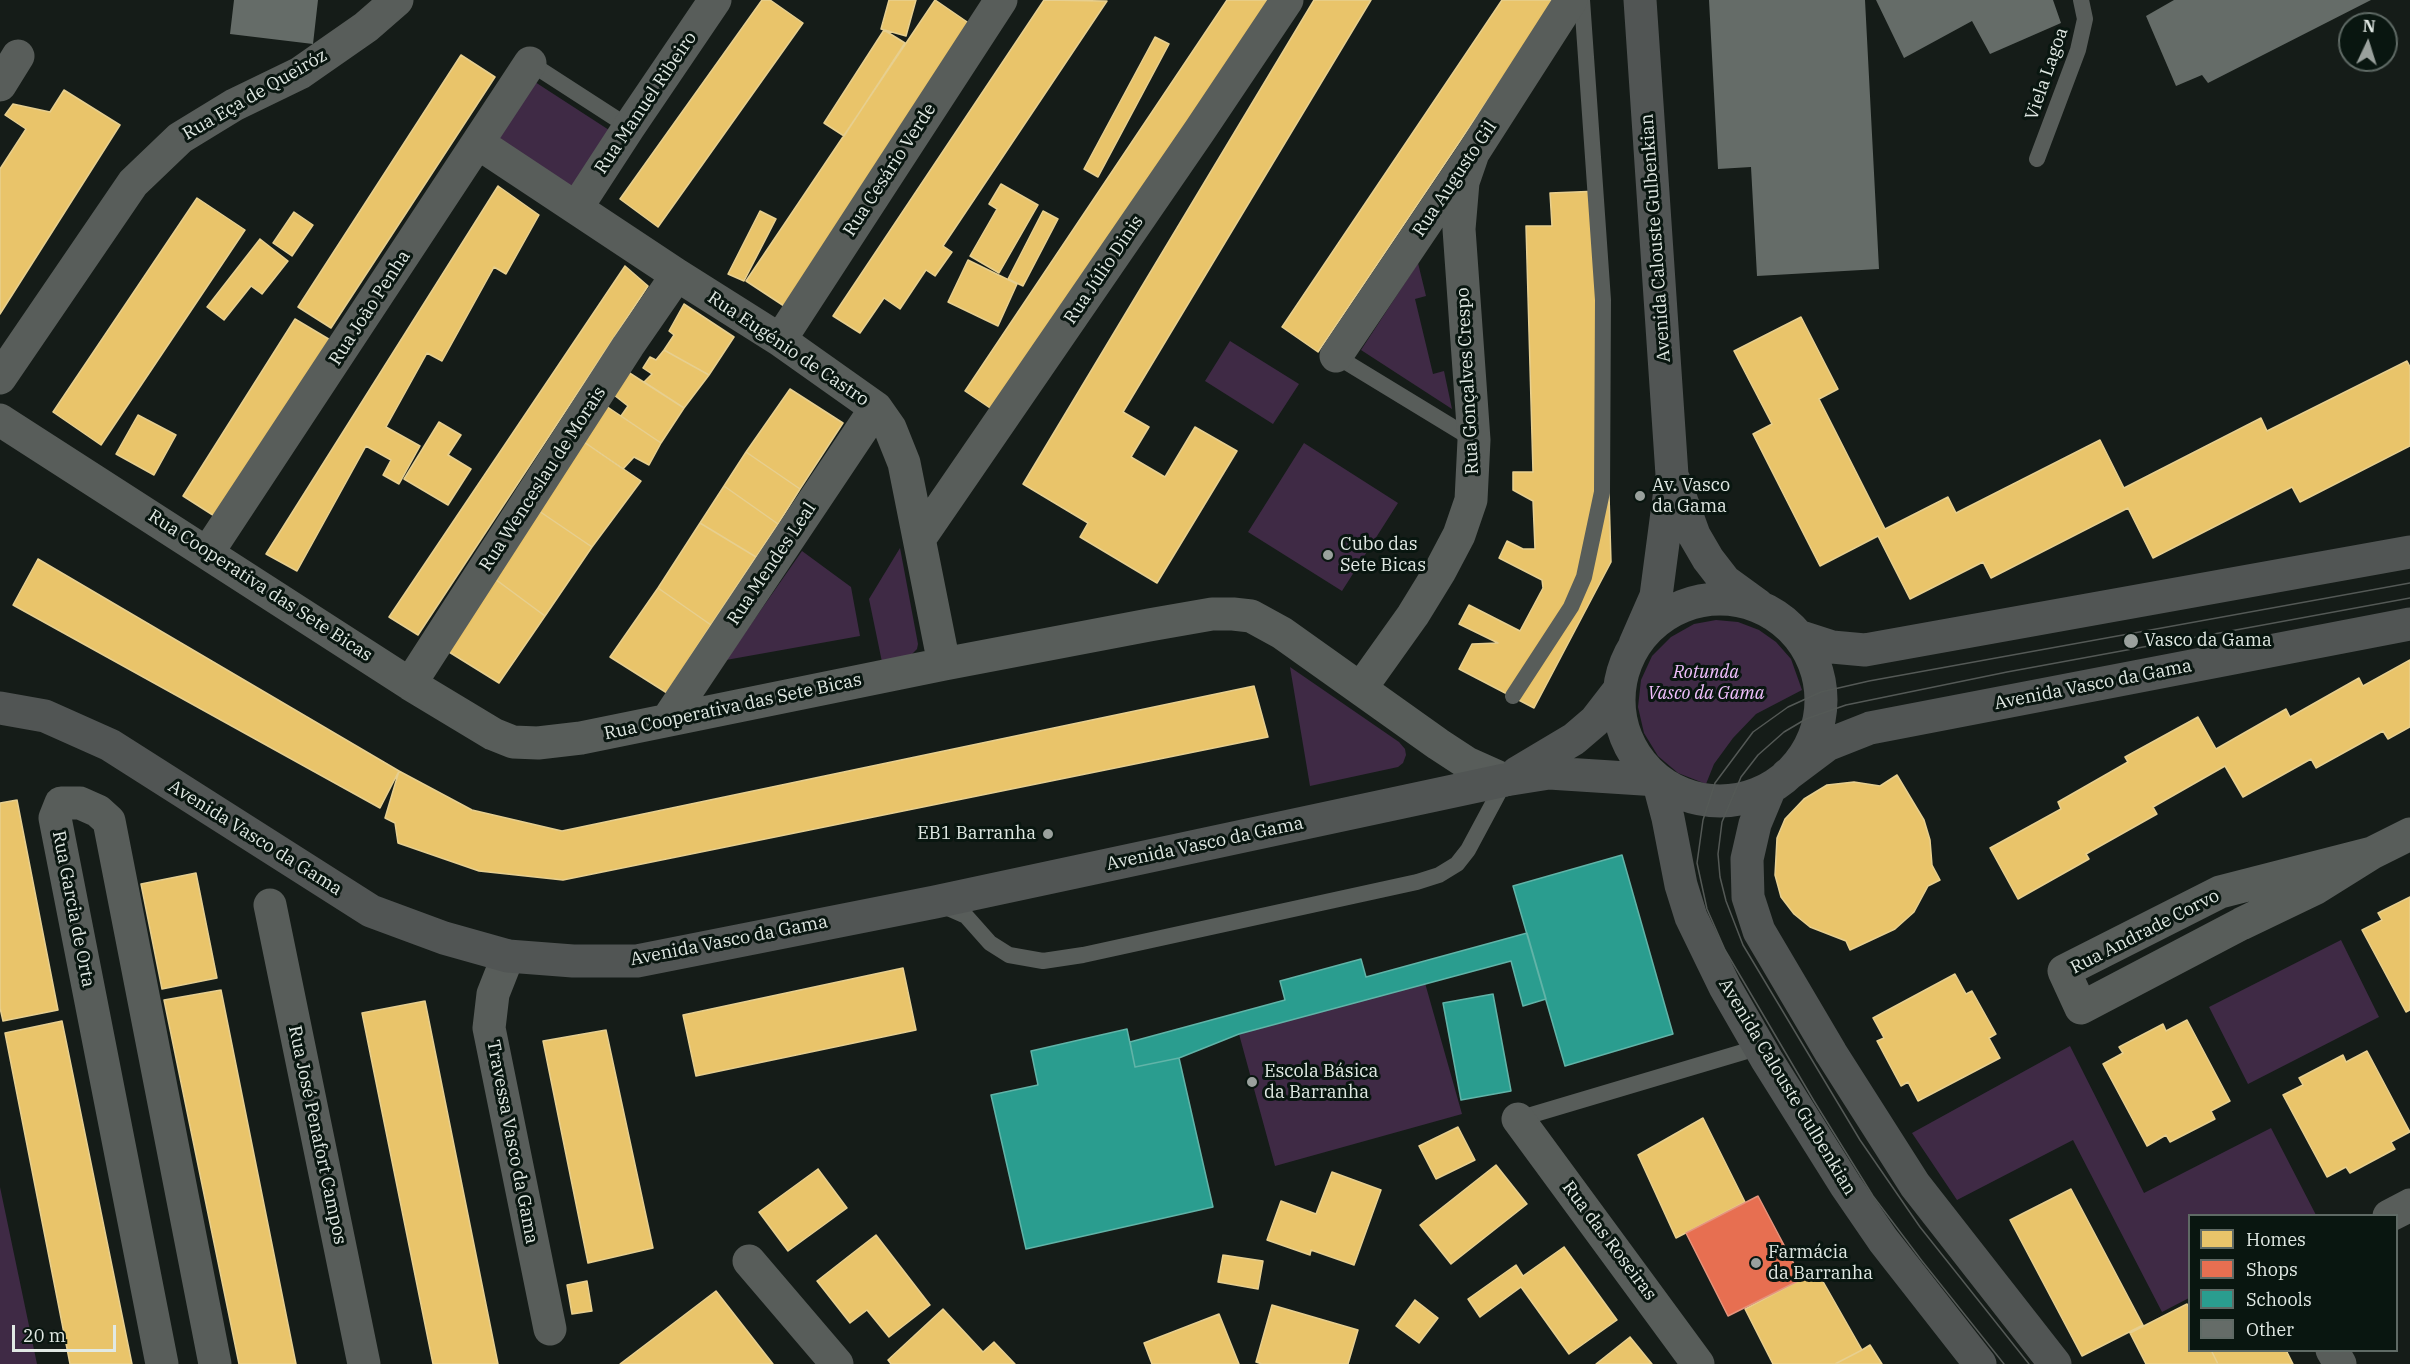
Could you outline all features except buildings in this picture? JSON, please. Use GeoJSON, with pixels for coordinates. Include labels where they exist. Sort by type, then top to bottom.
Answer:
{"type":"FeatureCollection","features":[{"type":"Feature","properties":{"kind":"main road","name":"Avenida Calouste Gulbenkian"},"geometry":{"type":"LineString","coordinates":[[1635,644],[1656,596],[1672,476],[1640,0]]}},
{"type":"Feature","properties":{"kind":"main road","name":"Avenida Calouste Gulbenkian"},"geometry":{"type":"LineString","coordinates":[[1672,476],[1694,535],[1708,559],[1725,581],[1764,609]]}},
{"type":"Feature","properties":{"kind":"main road"},"geometry":{"type":"LineString","coordinates":[[1798,636],[1832,647],[1865,650],[2410,552]]}},
{"type":"Feature","properties":{"kind":"main road"},"geometry":{"type":"LineString","coordinates":[[1779,782],[1751,796],[1709,801],[1686,795],[1658,780],[1638,760],[1626,738],[1620,715],[1619,690],[1624,666],[1635,644],[1655,622],[1680,608],[1707,600],[1736,601],[1764,609],[1782,621],[1798,636],[1814,663],[1821,692],[1820,713],[1814,736],[1804,755],[1779,782],[1755,824],[1747,859],[1748,897],[1759,931],[1831,1053],[1915,1185],[2055,1364]]}},
{"type":"Feature","properties":{"kind":"main road","name":"Avenida Vasco da Gama"},"geometry":{"type":"LineString","coordinates":[[1779,782],[1807,758],[1827,745],[1870,728],[2410,624]]}},
{"type":"Feature","properties":{"kind":"main road","name":"Avenida Vasco da Gama"},"geometry":{"type":"LineString","coordinates":[[1505,780],[1574,739],[1595,721],[1619,690]]}},
{"type":"Feature","properties":{"kind":"main road","name":"Avenida Vasco da Gama"},"geometry":{"type":"LineString","coordinates":[[0,708],[45,716],[110,746],[371,911],[444,938],[508,956],[573,961],[637,961],[935,902],[1505,780],[1549,773],[1658,780]]}},
{"type":"Feature","properties":{"kind":"main road","name":"Avenida Calouste Gulbenkian"},"geometry":{"type":"LineString","coordinates":[[1658,780],[1681,885],[1691,917],[1725,987],[1808,1127],[1883,1240],[1980,1364]]}},
{"type":"Feature","properties":{"kind":"street","name":"Rua Eça de Queiróz"},"geometry":{"type":"LineString","coordinates":[[0,378],[132,183],[180,138],[234,105],[300,73],[366,27],[397,0]]}},
{"type":"Feature","properties":{"kind":"street","name":"Rua Manuel Ribeiro"},"geometry":{"type":"LineString","coordinates":[[577,207],[715,0]]}},
{"type":"Feature","properties":{"kind":"street","name":"Rua Cesário Verde"},"geometry":{"type":"LineString","coordinates":[[780,340],[1000,0]]}},
{"type":"Feature","properties":{"kind":"street","name":"Rua Júlio Dinis"},"geometry":{"type":"LineString","coordinates":[[920,538],[1287,0]]}},
{"type":"Feature","properties":{"kind":"street","name":"Rua Augusto Gil"},"geometry":{"type":"LineString","coordinates":[[1336,356],[1473,153],[1571,0]]}},
{"type":"Feature","properties":{"kind":"street"},"geometry":{"type":"LineString","coordinates":[[0,85],[18,56]]}},
{"type":"Feature","properties":{"kind":"street","name":"Rua João Penha"},"geometry":{"type":"LineString","coordinates":[[208,552],[530,63]]}},
{"type":"Feature","properties":{"kind":"street","name":"Rua Eugénio de Castro"},"geometry":{"type":"LineString","coordinates":[[478,143],[676,275],[780,340],[876,408],[890,428],[904,464],[944,664]]}},
{"type":"Feature","properties":{"kind":"street","name":"Rua Gonçalves Crespo"},"geometry":{"type":"LineString","coordinates":[[1362,688],[1413,615],[1440,571],[1459,536],[1471,500],[1474,440],[1459,229],[1463,182],[1473,153]]}},
{"type":"Feature","properties":{"kind":"street","name":"Rua Wenceslau de Morais"},"geometry":{"type":"LineString","coordinates":[[410,684],[676,275]]}},
{"type":"Feature","properties":{"kind":"street","name":"Rua Mendes Leal"},"geometry":{"type":"LineString","coordinates":[[668,719],[876,408]]}},
{"type":"Feature","properties":{"kind":"street","name":"Rua Cooperativa das Sete Bicas"},"geometry":{"type":"LineString","coordinates":[[0,420],[410,684],[493,734],[513,742],[537,743],[581,738],[1149,625],[1212,614],[1233,614],[1251,616],[1282,633],[1467,763],[1505,780]]}},
{"type":"Feature","properties":{"kind":"street","name":"Rua Garcia de Orta"},"geometry":{"type":"LineString","coordinates":[[162,1364],[55,818],[61,803],[80,803],[98,811],[109,821],[215,1364]]}},
{"type":"Feature","properties":{"kind":"street","name":"Rua Andrade Corvo"},"geometry":{"type":"LineString","coordinates":[[2372,853],[2220,892],[2064,971],[2081,1008],[2241,924],[2316,888],[2372,853],[2410,834]]}},
{"type":"Feature","properties":{"kind":"street","name":"Rua José Penafort Campos"},"geometry":{"type":"LineString","coordinates":[[270,905],[364,1364]]}},
{"type":"Feature","properties":{"kind":"street","name":"Travessa Vasco da Gama"},"geometry":{"type":"LineString","coordinates":[[508,956],[493,994],[489,1028],[550,1329]]}},
{"type":"Feature","properties":{"kind":"street","name":"Rua das Roseiras"},"geometry":{"type":"LineString","coordinates":[[1518,1119],[1698,1364]]}},
{"type":"Feature","properties":{"kind":"street"},"geometry":{"type":"LineString","coordinates":[[2391,1214],[2410,1205]]}},
{"type":"Feature","properties":{"kind":"street"},"geometry":{"type":"LineString","coordinates":[[749,1262],[837,1364]]}},
{"type":"Feature","properties":{"kind":"lane"},"geometry":{"type":"LineString","coordinates":[[1513,696],[1575,597],[1584,577],[1602,492],[1603,300],[1582,0]]}},
{"type":"Feature","properties":{"kind":"lane","name":"Viela Lagoa"},"geometry":{"type":"LineString","coordinates":[[2037,159],[2078,50],[2085,19],[2082,0]]}},
{"type":"Feature","properties":{"kind":"lane"},"geometry":{"type":"LineString","coordinates":[[530,63],[629,127]]}},
{"type":"Feature","properties":{"kind":"lane"},"geometry":{"type":"LineString","coordinates":[[1336,356],[1474,440]]}},
{"type":"Feature","properties":{"kind":"lane"},"geometry":{"type":"LineString","coordinates":[[935,902],[966,916],[990,943],[1009,955],[1043,961],[1083,955],[1418,882],[1439,875],[1457,864],[1468,850],[1505,780]]}},
{"type":"Feature","properties":{"kind":"lane"},"geometry":{"type":"LineString","coordinates":[[1518,1119],[1760,1047]]}},
{"type":"Feature","properties":{"kind":"green space"},"geometry":{"type":"Polygon","coordinates":[[[535,82],[609,130],[572,187],[497,139],[535,82]]]}},
{"type":"Feature","properties":{"kind":"green space"},"geometry":{"type":"Polygon","coordinates":[[[1418,263],[1426,296],[1415,299],[1433,374],[1444,371],[1452,409],[1361,350],[1418,263]]]}},
{"type":"Feature","properties":{"kind":"green space"},"geometry":{"type":"Polygon","coordinates":[[[1230,341],[1299,384],[1273,424],[1205,381],[1230,341]]]}},
{"type":"Feature","properties":{"kind":"green space"},"geometry":{"type":"Polygon","coordinates":[[[1304,443],[1398,503],[1342,591],[1248,532],[1304,443]]]}},
{"type":"Feature","properties":{"kind":"green space"},"geometry":{"type":"Polygon","coordinates":[[[900,548],[918,644],[917,649],[910,656],[882,662],[869,599],[900,548]]]}},
{"type":"Feature","properties":{"kind":"green space"},"geometry":{"type":"Polygon","coordinates":[[[802,551],[851,587],[860,636],[726,660],[802,551]]]}},
{"type":"Feature","properties":{"kind":"green space","name":"Rotunda Vasco da Gama"},"geometry":{"type":"Polygon","coordinates":[[[1716,620],[1738,622],[1759,630],[1776,642],[1791,659],[1802,690],[1756,714],[1733,738],[1714,764],[1706,784],[1678,773],[1658,756],[1644,733],[1638,707],[1641,680],[1652,656],[1671,637],[1694,624],[1716,620]]]}},
{"type":"Feature","properties":{"kind":"green space"},"geometry":{"type":"Polygon","coordinates":[[[1290,667],[1399,742],[1405,749],[1406,755],[1403,763],[1398,767],[1310,786],[1290,667]]]}},
{"type":"Feature","properties":{"kind":"green space"},"geometry":{"type":"Polygon","coordinates":[[[2341,940],[2379,1017],[2248,1084],[2209,1007],[2341,940]]]}},
{"type":"Feature","properties":{"kind":"green space"},"geometry":{"type":"Polygon","coordinates":[[[1425,983],[1462,1114],[1275,1166],[1239,1034],[1425,983]]]}},
{"type":"Feature","properties":{"kind":"green space"},"geometry":{"type":"Polygon","coordinates":[[[2070,1046],[2144,1193],[2271,1128],[2315,1214],[2188,1214],[2188,1299],[2162,1312],[2073,1140],[1957,1200],[1912,1133],[2070,1046]]]}},
{"type":"Feature","properties":{"kind":"green space"},"geometry":{"type":"Polygon","coordinates":[[[0,1187],[37,1364],[0,1364],[0,1187]]]}},
{"type":"Feature","properties":{"kind":"tram line"},"geometry":{"type":"LineString","coordinates":[[2004,1364],[1873,1196],[1725,950],[1707,909],[1697,863],[1703,820],[1715,783],[1753,732],[1788,707],[1821,692],[1869,681],[2410,583]]}},
{"type":"Feature","properties":{"kind":"tram line"},"geometry":{"type":"LineString","coordinates":[[2029,1364],[1920,1227],[1860,1140],[1743,945],[1726,901],[1720,877],[1718,854],[1722,822],[1741,777],[1758,755],[1784,732],[1806,719],[1846,705],[2007,672],[2410,598]]}},
{"type":"Feature","properties":{"kind":"place","name":"Av. Vasco da Gama"},"geometry":{"type":"Point","coordinates":[1640,496]}},
{"type":"Feature","properties":{"kind":"place","name":"Cubo das Sete Bicas"},"geometry":{"type":"Point","coordinates":[1328,555]}},
{"type":"Feature","properties":{"kind":"place","name":"Vasco da Gama"},"geometry":{"type":"Point","coordinates":[2131,641]}},
{"type":"Feature","properties":{"kind":"place","name":"EB1 Barranha"},"geometry":{"type":"Point","coordinates":[1048,834]}},
{"type":"Feature","properties":{"kind":"place","name":"Escola Básica da Barranha"},"geometry":{"type":"Point","coordinates":[1252,1082]}},
{"type":"Feature","properties":{"kind":"place","name":"Farmácia da Barranha"},"geometry":{"type":"Point","coordinates":[1756,1263]}}]}
